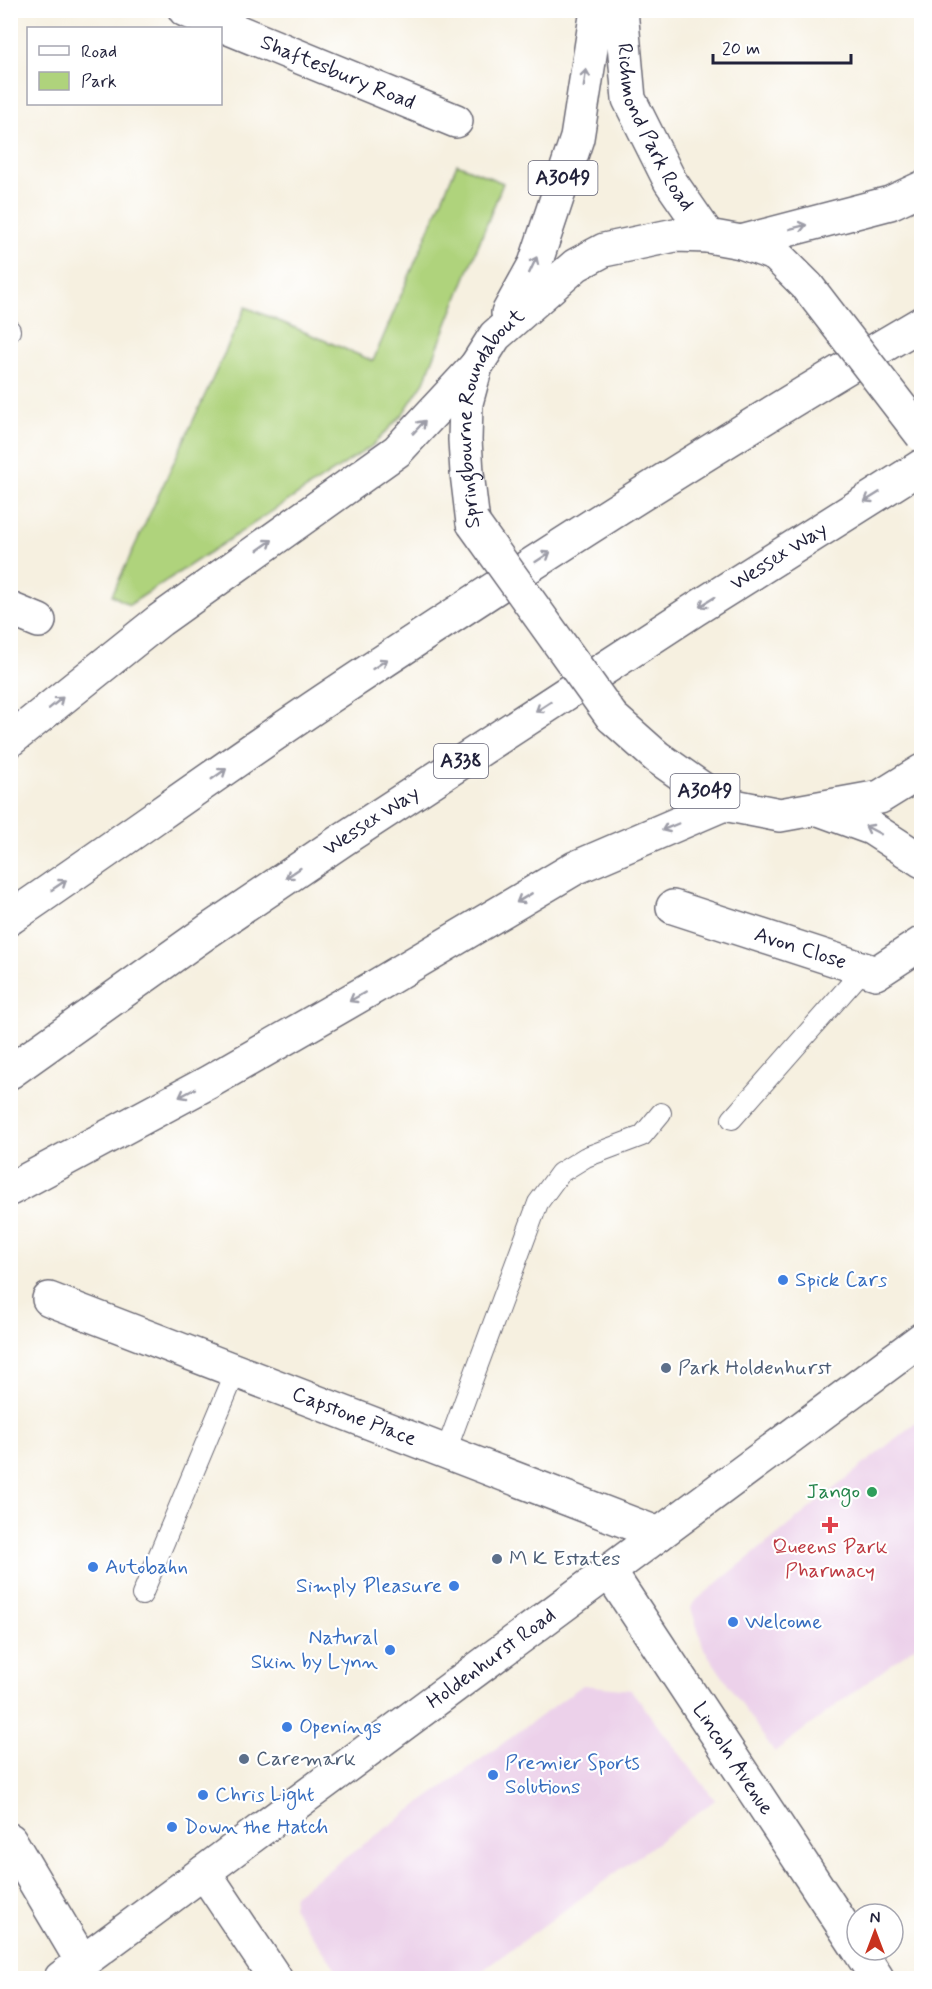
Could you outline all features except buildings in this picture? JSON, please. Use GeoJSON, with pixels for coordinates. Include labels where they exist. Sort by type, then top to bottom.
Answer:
{"type":"FeatureCollection","features":[{"type":"Feature","properties":{"kind":"main road","name":"Shaftesbury Road"},"geometry":{"type":"LineString","coordinates":[[185,10],[456,121]]}},
{"type":"Feature","properties":{"kind":"main road","name":"Richmond Park Road"},"geometry":{"type":"LineString","coordinates":[[495,336],[535,264],[577,138],[597,10]]}},
{"type":"Feature","properties":{"kind":"main road","name":"Richmond Park Road"},"geometry":{"type":"LineString","coordinates":[[621,10],[629,99],[670,181],[708,236]]}},
{"type":"Feature","properties":{"kind":"main road"},"geometry":{"type":"LineString","coordinates":[[741,242],[890,203],[921,188]]}},
{"type":"Feature","properties":{"kind":"main road","name":"Springbourne Roundabout"},"geometry":{"type":"LineString","coordinates":[[921,435],[808,287],[776,255],[741,242],[708,236],[675,235],[603,250],[576,265],[495,336],[476,366],[466,403],[465,440],[473,524],[612,717],[657,757],[724,804],[780,814],[880,797],[921,771]]}},
{"type":"Feature","properties":{"kind":"main road"},"geometry":{"type":"LineString","coordinates":[[10,918],[341,689],[580,533],[816,385],[921,323]]}},
{"type":"Feature","properties":{"kind":"main road"},"geometry":{"type":"LineString","coordinates":[[10,740],[160,620],[397,451],[476,366]]}},
{"type":"Feature","properties":{"kind":"main road","name":"Wessex Way"},"geometry":{"type":"LineString","coordinates":[[10,1072],[208,931],[362,827],[646,641],[921,466]]}},
{"type":"Feature","properties":{"kind":"main road"},"geometry":{"type":"LineString","coordinates":[[10,1189],[209,1082],[575,868],[724,804]]}},
{"type":"Feature","properties":{"kind":"main road","name":"A3049"},"geometry":{"type":"LineString","coordinates":[[819,809],[871,828],[921,861]]}},
{"type":"Feature","properties":{"kind":"main road","name":"Avon Close"},"geometry":{"type":"LineString","coordinates":[[673,907],[876,973],[921,943]]}},
{"type":"Feature","properties":{"kind":"main road","name":"Capstone Place"},"geometry":{"type":"LineString","coordinates":[[49,1299],[659,1534]]}},
{"type":"Feature","properties":{"kind":"main road","name":"Holdenhurst Road"},"geometry":{"type":"LineString","coordinates":[[72,1971],[921,1339]]}},
{"type":"Feature","properties":{"kind":"main road","name":"Lincoln Avenue"},"geometry":{"type":"LineString","coordinates":[[609,1571],[845,1929]]}},
{"type":"Feature","properties":{"kind":"main road"},"geometry":{"type":"LineString","coordinates":[[10,1840],[72,1971]]}},
{"type":"Feature","properties":{"kind":"main road"},"geometry":{"type":"LineString","coordinates":[[204,1872],[274,1978]]}},
{"type":"Feature","properties":{"kind":"main road","name":"Lincoln Avenue"},"geometry":{"type":"LineString","coordinates":[[867,1962],[878,1978]]}},
{"type":"Feature","properties":{"kind":"lane"},"geometry":{"type":"LineString","coordinates":[[732,1119],[864,969]]}},
{"type":"Feature","properties":{"kind":"lane"},"geometry":{"type":"LineString","coordinates":[[446,1451],[538,1203],[561,1173],[586,1157],[642,1136],[661,1113]]}},
{"type":"Feature","properties":{"kind":"lane"},"geometry":{"type":"LineString","coordinates":[[142,1595],[237,1371]]}},
{"type":"Feature","properties":{"kind":"shaded area"},"geometry":{"type":"Polygon","coordinates":[[[921,1418],[921,1642],[774,1752],[704,1649],[691,1608],[694,1602],[921,1418]]]}},
{"type":"Feature","properties":{"kind":"shaded area"},"geometry":{"type":"Polygon","coordinates":[[[583,1685],[631,1690],[715,1800],[472,1978],[333,1978],[339,1973],[292,1907],[294,1895],[583,1685]]]}},
{"type":"Feature","properties":{"kind":"green space"},"geometry":{"type":"Polygon","coordinates":[[[457,164],[503,183],[424,382],[402,415],[372,446],[129,605],[112,595],[246,307],[373,361],[457,164]]]}},
{"type":"Feature","properties":{"kind":"place","name":"Spick Cars"},"geometry":{"type":"Point","coordinates":[783,1280]}},
{"type":"Feature","properties":{"kind":"place","name":"Park Holdenhurst"},"geometry":{"type":"Point","coordinates":[666,1368]}},
{"type":"Feature","properties":{"kind":"place","name":"Jango"},"geometry":{"type":"Point","coordinates":[872,1492]}},
{"type":"Feature","properties":{"kind":"place","name":"Queens Park Pharmacy"},"geometry":{"type":"Point","coordinates":[830,1525]}},
{"type":"Feature","properties":{"kind":"place","name":"M K Estates"},"geometry":{"type":"Point","coordinates":[497,1559]}},
{"type":"Feature","properties":{"kind":"place","name":"Autobahn"},"geometry":{"type":"Point","coordinates":[93,1567]}},
{"type":"Feature","properties":{"kind":"place","name":"Simply Pleasure"},"geometry":{"type":"Point","coordinates":[454,1586]}},
{"type":"Feature","properties":{"kind":"place","name":"Welcome"},"geometry":{"type":"Point","coordinates":[733,1622]}},
{"type":"Feature","properties":{"kind":"place","name":"Natural Skin by Lynn"},"geometry":{"type":"Point","coordinates":[390,1650]}},
{"type":"Feature","properties":{"kind":"place","name":"Openings"},"geometry":{"type":"Point","coordinates":[287,1727]}},
{"type":"Feature","properties":{"kind":"place","name":"Caremark"},"geometry":{"type":"Point","coordinates":[244,1759]}},
{"type":"Feature","properties":{"kind":"place","name":"Premier Sports Solutions"},"geometry":{"type":"Point","coordinates":[493,1775]}},
{"type":"Feature","properties":{"kind":"place","name":"Chris Light"},"geometry":{"type":"Point","coordinates":[203,1795]}},
{"type":"Feature","properties":{"kind":"place","name":"Down the Hatch"},"geometry":{"type":"Point","coordinates":[172,1827]}}]}
